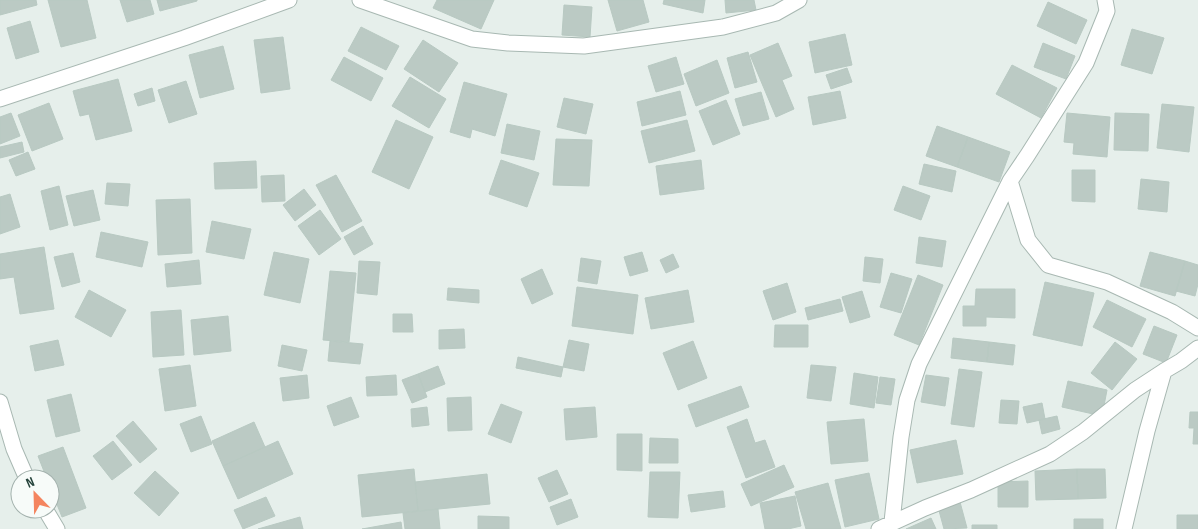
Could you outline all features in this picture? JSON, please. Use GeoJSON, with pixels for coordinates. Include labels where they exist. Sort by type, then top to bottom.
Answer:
{"type":"FeatureCollection","features":[{"type":"Feature","properties":{"kind":"street"},"geometry":{"type":"LineString","coordinates":[[0,99],[184,38],[289,0]]}},
{"type":"Feature","properties":{"kind":"street"},"geometry":{"type":"LineString","coordinates":[[360,0],[472,39],[508,43],[584,46],[723,27],[776,13],[799,0]]}},
{"type":"Feature","properties":{"kind":"street"},"geometry":{"type":"LineString","coordinates":[[885,526],[907,400],[919,364],[1010,181],[1086,62],[1107,12],[1105,0]]}},
{"type":"Feature","properties":{"kind":"street"},"geometry":{"type":"LineString","coordinates":[[1010,181],[1028,240],[1048,265],[1107,282],[1172,312],[1198,328]]}},
{"type":"Feature","properties":{"kind":"street"},"geometry":{"type":"LineString","coordinates":[[885,526],[972,490],[1050,454],[1083,432],[1135,390],[1198,348]]}},
{"type":"Feature","properties":{"kind":"street"},"geometry":{"type":"LineString","coordinates":[[1124,529],[1147,430],[1164,371]]}},
{"type":"Feature","properties":{"kind":"street"},"geometry":{"type":"LineString","coordinates":[[0,402],[14,450],[23,469]]}},
{"type":"Feature","properties":{"kind":"building"},"geometry":{"type":"Polygon","coordinates":[[[0,0],[36,0],[37,5],[0,15],[0,0]]]}},
{"type":"Feature","properties":{"kind":"building"},"geometry":{"type":"Polygon","coordinates":[[[48,0],[87,0],[96,38],[61,47],[48,0]]]}},
{"type":"Feature","properties":{"kind":"building"},"geometry":{"type":"Polygon","coordinates":[[[120,0],[150,0],[154,14],[127,22],[120,0]]]}},
{"type":"Feature","properties":{"kind":"building"},"geometry":{"type":"Polygon","coordinates":[[[157,0],[197,0],[197,1],[160,11],[157,0]]]}},
{"type":"Feature","properties":{"kind":"building"},"geometry":{"type":"Polygon","coordinates":[[[437,0],[494,0],[481,29],[433,8],[437,0]]]}},
{"type":"Feature","properties":{"kind":"building"},"geometry":{"type":"Polygon","coordinates":[[[608,0],[643,0],[649,22],[617,31],[608,0]]]}},
{"type":"Feature","properties":{"kind":"building"},"geometry":{"type":"Polygon","coordinates":[[[664,0],[705,0],[703,13],[663,4],[664,0]]]}},
{"type":"Feature","properties":{"kind":"building"},"geometry":{"type":"Polygon","coordinates":[[[725,0],[754,0],[756,10],[726,13],[725,0]]]}},
{"type":"Feature","properties":{"kind":"building"},"geometry":{"type":"Polygon","coordinates":[[[1048,2],[1087,20],[1076,44],[1037,26],[1048,2]]]}},
{"type":"Feature","properties":{"kind":"building"},"geometry":{"type":"Polygon","coordinates":[[[564,5],[592,7],[590,37],[562,35],[564,5]]]}},
{"type":"Feature","properties":{"kind":"building"},"geometry":{"type":"Polygon","coordinates":[[[30,21],[39,52],[16,59],[7,28],[30,21]]]}},
{"type":"Feature","properties":{"kind":"building"},"geometry":{"type":"Polygon","coordinates":[[[361,27],[399,46],[386,70],[348,51],[361,27]]]}},
{"type":"Feature","properties":{"kind":"building"},"geometry":{"type":"Polygon","coordinates":[[[1132,29],[1164,38],[1152,74],[1121,65],[1132,29]]]}},
{"type":"Feature","properties":{"kind":"building"},"geometry":{"type":"Polygon","coordinates":[[[845,34],[852,65],[815,73],[809,42],[845,34]]]}},
{"type":"Feature","properties":{"kind":"building"},"geometry":{"type":"Polygon","coordinates":[[[283,37],[290,89],[261,93],[254,40],[283,37]]]}},
{"type":"Feature","properties":{"kind":"building"},"geometry":{"type":"Polygon","coordinates":[[[423,40],[458,63],[439,92],[404,69],[423,40]]]}},
{"type":"Feature","properties":{"kind":"building"},"geometry":{"type":"Polygon","coordinates":[[[778,43],[792,76],[782,80],[794,109],[776,117],[750,55],[778,43]]]}},
{"type":"Feature","properties":{"kind":"building"},"geometry":{"type":"Polygon","coordinates":[[[1043,43],[1075,56],[1066,79],[1034,67],[1043,43]]]}},
{"type":"Feature","properties":{"kind":"building"},"geometry":{"type":"Polygon","coordinates":[[[223,46],[234,89],[200,98],[189,55],[223,46]]]}},
{"type":"Feature","properties":{"kind":"building"},"geometry":{"type":"Polygon","coordinates":[[[748,52],[757,82],[735,88],[727,58],[748,52]]]}},
{"type":"Feature","properties":{"kind":"building"},"geometry":{"type":"Polygon","coordinates":[[[344,57],[383,78],[371,101],[331,80],[344,57]]]}},
{"type":"Feature","properties":{"kind":"building"},"geometry":{"type":"Polygon","coordinates":[[[676,57],[684,84],[656,92],[648,66],[676,57]]]}},
{"type":"Feature","properties":{"kind":"building"},"geometry":{"type":"Polygon","coordinates":[[[717,60],[729,93],[696,106],[684,74],[717,60]]]}},
{"type":"Feature","properties":{"kind":"building"},"geometry":{"type":"Polygon","coordinates":[[[1012,65],[1057,88],[1041,118],[996,94],[1012,65]]]}},
{"type":"Feature","properties":{"kind":"building"},"geometry":{"type":"Polygon","coordinates":[[[847,68],[852,82],[831,89],[826,75],[847,68]]]}},
{"type":"Feature","properties":{"kind":"building"},"geometry":{"type":"Polygon","coordinates":[[[410,77],[446,99],[429,128],[392,106],[410,77]]]}},
{"type":"Feature","properties":{"kind":"building"},"geometry":{"type":"Polygon","coordinates":[[[118,79],[132,131],[96,140],[89,114],[80,116],[73,91],[118,79]]]}},
{"type":"Feature","properties":{"kind":"building"},"geometry":{"type":"Polygon","coordinates":[[[186,81],[197,114],[169,123],[158,90],[186,81]]]}},
{"type":"Feature","properties":{"kind":"building"},"geometry":{"type":"Polygon","coordinates":[[[464,82],[507,94],[495,136],[472,129],[470,138],[450,132],[464,82]]]}},
{"type":"Feature","properties":{"kind":"building"},"geometry":{"type":"Polygon","coordinates":[[[152,88],[155,101],[138,106],[134,94],[152,88]]]}},
{"type":"Feature","properties":{"kind":"building"},"geometry":{"type":"Polygon","coordinates":[[[680,91],[686,115],[642,126],[637,102],[680,91]]]}},
{"type":"Feature","properties":{"kind":"building"},"geometry":{"type":"Polygon","coordinates":[[[840,91],[846,118],[813,125],[808,97],[840,91]]]}},
{"type":"Feature","properties":{"kind":"building"},"geometry":{"type":"Polygon","coordinates":[[[761,92],[769,119],[743,126],[735,99],[761,92]]]}},
{"type":"Feature","properties":{"kind":"building"},"geometry":{"type":"Polygon","coordinates":[[[564,98],[593,104],[586,134],[557,127],[564,98]]]}},
{"type":"Feature","properties":{"kind":"building"},"geometry":{"type":"Polygon","coordinates":[[[726,100],[740,134],[713,145],[699,111],[726,100]]]}},
{"type":"Feature","properties":{"kind":"building"},"geometry":{"type":"Polygon","coordinates":[[[49,103],[63,139],[32,151],[18,115],[49,103]]]}},
{"type":"Feature","properties":{"kind":"building"},"geometry":{"type":"Polygon","coordinates":[[[1162,104],[1194,107],[1189,152],[1157,148],[1162,104]]]}},
{"type":"Feature","properties":{"kind":"building"},"geometry":{"type":"Polygon","coordinates":[[[11,113],[20,136],[0,144],[0,117],[11,113]]]}},
{"type":"Feature","properties":{"kind":"building"},"geometry":{"type":"Polygon","coordinates":[[[1067,113],[1110,117],[1107,157],[1073,154],[1074,143],[1064,142],[1067,113]]]}},
{"type":"Feature","properties":{"kind":"building"},"geometry":{"type":"Polygon","coordinates":[[[1115,113],[1149,114],[1148,151],[1114,150],[1115,113]]]}},
{"type":"Feature","properties":{"kind":"building"},"geometry":{"type":"Polygon","coordinates":[[[396,120],[433,137],[409,189],[372,172],[396,120]]]}},
{"type":"Feature","properties":{"kind":"building"},"geometry":{"type":"Polygon","coordinates":[[[687,120],[695,151],[649,163],[641,131],[687,120]]]}},
{"type":"Feature","properties":{"kind":"building"},"geometry":{"type":"Polygon","coordinates":[[[507,124],[540,131],[534,160],[501,153],[507,124]]]}},
{"type":"Feature","properties":{"kind":"building"},"geometry":{"type":"Polygon","coordinates":[[[937,126],[968,137],[957,167],[926,156],[937,126]]]}},
{"type":"Feature","properties":{"kind":"building"},"geometry":{"type":"Polygon","coordinates":[[[968,137],[1010,152],[999,182],[957,167],[968,137]]]}},
{"type":"Feature","properties":{"kind":"building"},"geometry":{"type":"Polygon","coordinates":[[[556,139],[592,140],[589,186],[553,185],[556,139]]]}},
{"type":"Feature","properties":{"kind":"building"},"geometry":{"type":"Polygon","coordinates":[[[22,142],[24,152],[0,158],[0,147],[22,142]]]}},
{"type":"Feature","properties":{"kind":"building"},"geometry":{"type":"Polygon","coordinates":[[[28,152],[35,169],[16,176],[9,160],[28,152]]]}},
{"type":"Feature","properties":{"kind":"building"},"geometry":{"type":"Polygon","coordinates":[[[501,160],[539,173],[527,207],[489,194],[501,160]]]}},
{"type":"Feature","properties":{"kind":"building"},"geometry":{"type":"Polygon","coordinates":[[[701,160],[704,189],[660,195],[656,166],[701,160]]]}},
{"type":"Feature","properties":{"kind":"building"},"geometry":{"type":"Polygon","coordinates":[[[256,161],[257,188],[215,189],[214,163],[256,161]]]}},
{"type":"Feature","properties":{"kind":"building"},"geometry":{"type":"Polygon","coordinates":[[[924,164],[956,171],[952,192],[919,184],[924,164]]]}},
{"type":"Feature","properties":{"kind":"building"},"geometry":{"type":"Polygon","coordinates":[[[1072,170],[1095,170],[1095,202],[1072,201],[1072,170]]]}},
{"type":"Feature","properties":{"kind":"building"},"geometry":{"type":"Polygon","coordinates":[[[284,175],[285,201],[262,202],[261,176],[284,175]]]}},
{"type":"Feature","properties":{"kind":"building"},"geometry":{"type":"Polygon","coordinates":[[[336,175],[362,221],[342,232],[316,185],[336,175]]]}},
{"type":"Feature","properties":{"kind":"building"},"geometry":{"type":"Polygon","coordinates":[[[1141,179],[1169,182],[1167,212],[1138,209],[1141,179]]]}},
{"type":"Feature","properties":{"kind":"building"},"geometry":{"type":"Polygon","coordinates":[[[107,183],[130,184],[128,206],[105,204],[107,183]]]}},
{"type":"Feature","properties":{"kind":"building"},"geometry":{"type":"Polygon","coordinates":[[[59,186],[68,225],[50,230],[41,191],[59,186]]]}},
{"type":"Feature","properties":{"kind":"building"},"geometry":{"type":"Polygon","coordinates":[[[903,186],[930,196],[921,220],[894,210],[903,186]]]}},
{"type":"Feature","properties":{"kind":"building"},"geometry":{"type":"Polygon","coordinates":[[[304,189],[316,205],[295,221],[283,205],[304,189]]]}},
{"type":"Feature","properties":{"kind":"building"},"geometry":{"type":"Polygon","coordinates":[[[93,190],[100,220],[74,226],[66,196],[93,190]]]}},
{"type":"Feature","properties":{"kind":"building"},"geometry":{"type":"Polygon","coordinates":[[[10,194],[20,227],[0,234],[0,197],[10,194]]]}},
{"type":"Feature","properties":{"kind":"building"},"geometry":{"type":"Polygon","coordinates":[[[190,199],[192,253],[158,255],[156,200],[190,199]]]}},
{"type":"Feature","properties":{"kind":"building"},"geometry":{"type":"Polygon","coordinates":[[[320,210],[341,239],[319,255],[298,226],[320,210]]]}},
{"type":"Feature","properties":{"kind":"building"},"geometry":{"type":"Polygon","coordinates":[[[212,221],[251,229],[244,259],[206,252],[212,221]]]}},
{"type":"Feature","properties":{"kind":"building"},"geometry":{"type":"Polygon","coordinates":[[[363,226],[373,244],[354,255],[344,237],[363,226]]]}},
{"type":"Feature","properties":{"kind":"building"},"geometry":{"type":"Polygon","coordinates":[[[101,232],[148,242],[142,267],[96,257],[101,232]]]}},
{"type":"Feature","properties":{"kind":"building"},"geometry":{"type":"Polygon","coordinates":[[[919,237],[946,241],[942,267],[916,263],[919,237]]]}},
{"type":"Feature","properties":{"kind":"building"},"geometry":{"type":"Polygon","coordinates":[[[44,247],[54,309],[20,314],[14,277],[0,279],[0,254],[44,247]]]}},
{"type":"Feature","properties":{"kind":"building"},"geometry":{"type":"Polygon","coordinates":[[[274,252],[309,259],[300,303],[264,295],[274,252]]]}},
{"type":"Feature","properties":{"kind":"building"},"geometry":{"type":"Polygon","coordinates":[[[642,252],[648,271],[630,276],[624,257],[642,252]]]}},
{"type":"Feature","properties":{"kind":"building"},"geometry":{"type":"Polygon","coordinates":[[[1150,252],[1185,261],[1175,296],[1140,286],[1150,252]]]}},
{"type":"Feature","properties":{"kind":"building"},"geometry":{"type":"Polygon","coordinates":[[[73,253],[80,282],[62,287],[54,257],[73,253]]]}},
{"type":"Feature","properties":{"kind":"building"},"geometry":{"type":"Polygon","coordinates":[[[673,254],[679,267],[666,273],[660,260],[673,254]]]}},
{"type":"Feature","properties":{"kind":"building"},"geometry":{"type":"Polygon","coordinates":[[[865,257],[883,259],[880,283],[863,281],[865,257]]]}},
{"type":"Feature","properties":{"kind":"building"},"geometry":{"type":"Polygon","coordinates":[[[581,258],[601,261],[597,284],[578,281],[581,258]]]}},
{"type":"Feature","properties":{"kind":"building"},"geometry":{"type":"Polygon","coordinates":[[[199,260],[201,284],[167,287],[165,264],[199,260]]]}},
{"type":"Feature","properties":{"kind":"building"},"geometry":{"type":"Polygon","coordinates":[[[359,261],[380,262],[377,295],[357,293],[359,261]]]}},
{"type":"Feature","properties":{"kind":"building"},"geometry":{"type":"Polygon","coordinates":[[[1185,261],[1198,265],[1198,284],[1195,296],[1176,291],[1185,261]]]}},
{"type":"Feature","properties":{"kind":"building"},"geometry":{"type":"Polygon","coordinates":[[[542,269],[553,294],[532,304],[521,279],[542,269]]]}},
{"type":"Feature","properties":{"kind":"building"},"geometry":{"type":"Polygon","coordinates":[[[330,271],[356,273],[349,342],[323,340],[330,271]]]}},
{"type":"Feature","properties":{"kind":"building"},"geometry":{"type":"Polygon","coordinates":[[[891,273],[912,279],[901,313],[880,307],[891,273]]]}},
{"type":"Feature","properties":{"kind":"building"},"geometry":{"type":"Polygon","coordinates":[[[918,275],[943,285],[919,345],[894,335],[918,275]]]}},
{"type":"Feature","properties":{"kind":"building"},"geometry":{"type":"Polygon","coordinates":[[[1045,282],[1094,293],[1082,346],[1033,335],[1045,282]]]}},
{"type":"Feature","properties":{"kind":"building"},"geometry":{"type":"Polygon","coordinates":[[[787,283],[796,312],[773,320],[763,291],[787,283]]]}},
{"type":"Feature","properties":{"kind":"building"},"geometry":{"type":"Polygon","coordinates":[[[577,287],[638,295],[633,334],[572,326],[577,287]]]}},
{"type":"Feature","properties":{"kind":"building"},"geometry":{"type":"Polygon","coordinates":[[[448,288],[479,290],[479,303],[447,300],[448,288]]]}},
{"type":"Feature","properties":{"kind":"building"},"geometry":{"type":"Polygon","coordinates":[[[976,289],[1015,289],[1015,318],[986,317],[986,326],[963,326],[963,306],[975,306],[976,289]]]}},
{"type":"Feature","properties":{"kind":"building"},"geometry":{"type":"Polygon","coordinates":[[[89,290],[126,310],[111,337],[75,317],[89,290]]]}},
{"type":"Feature","properties":{"kind":"building"},"geometry":{"type":"Polygon","coordinates":[[[688,290],[694,322],[651,329],[645,298],[688,290]]]}},
{"type":"Feature","properties":{"kind":"building"},"geometry":{"type":"Polygon","coordinates":[[[862,291],[870,317],[850,323],[842,297],[862,291]]]}},
{"type":"Feature","properties":{"kind":"building"},"geometry":{"type":"Polygon","coordinates":[[[840,299],[843,311],[808,320],[805,308],[840,299]]]}},
{"type":"Feature","properties":{"kind":"building"},"geometry":{"type":"Polygon","coordinates":[[[1107,300],[1146,319],[1132,347],[1093,327],[1107,300]]]}},
{"type":"Feature","properties":{"kind":"building"},"geometry":{"type":"Polygon","coordinates":[[[181,310],[184,355],[153,357],[151,312],[181,310]]]}},
{"type":"Feature","properties":{"kind":"building"},"geometry":{"type":"Polygon","coordinates":[[[393,314],[412,314],[413,332],[393,332],[393,314]]]}},
{"type":"Feature","properties":{"kind":"building"},"geometry":{"type":"Polygon","coordinates":[[[228,316],[231,351],[194,355],[191,320],[228,316]]]}},
{"type":"Feature","properties":{"kind":"building"},"geometry":{"type":"Polygon","coordinates":[[[775,325],[808,325],[808,347],[774,347],[775,325]]]}},
{"type":"Feature","properties":{"kind":"building"},"geometry":{"type":"Polygon","coordinates":[[[1154,326],[1177,335],[1166,363],[1143,354],[1154,326]]]}},
{"type":"Feature","properties":{"kind":"building"},"geometry":{"type":"Polygon","coordinates":[[[464,329],[465,348],[439,349],[439,330],[464,329]]]}},
{"type":"Feature","properties":{"kind":"building"},"geometry":{"type":"Polygon","coordinates":[[[953,338],[989,342],[987,362],[951,358],[953,338]]]}},
{"type":"Feature","properties":{"kind":"building"},"geometry":{"type":"Polygon","coordinates":[[[58,340],[64,365],[35,371],[30,346],[58,340]]]}},
{"type":"Feature","properties":{"kind":"building"},"geometry":{"type":"Polygon","coordinates":[[[569,340],[589,344],[584,371],[563,367],[569,340]]]}},
{"type":"Feature","properties":{"kind":"building"},"geometry":{"type":"Polygon","coordinates":[[[330,341],[363,344],[360,364],[328,361],[330,341]]]}},
{"type":"Feature","properties":{"kind":"building"},"geometry":{"type":"Polygon","coordinates":[[[693,341],[707,378],[678,390],[663,353],[693,341]]]}},
{"type":"Feature","properties":{"kind":"building"},"geometry":{"type":"Polygon","coordinates":[[[989,342],[1015,345],[1013,365],[987,362],[989,342]]]}},
{"type":"Feature","properties":{"kind":"building"},"geometry":{"type":"Polygon","coordinates":[[[1115,342],[1137,359],[1112,390],[1091,373],[1115,342]]]}},
{"type":"Feature","properties":{"kind":"building"},"geometry":{"type":"Polygon","coordinates":[[[282,345],[307,350],[302,371],[278,366],[282,345]]]}},
{"type":"Feature","properties":{"kind":"building"},"geometry":{"type":"Polygon","coordinates":[[[518,357],[563,367],[561,377],[516,368],[518,357]]]}},
{"type":"Feature","properties":{"kind":"building"},"geometry":{"type":"Polygon","coordinates":[[[190,365],[196,406],[165,411],[159,369],[190,365]]]}},
{"type":"Feature","properties":{"kind":"building"},"geometry":{"type":"Polygon","coordinates":[[[811,365],[836,367],[831,401],[807,398],[811,365]]]}},
{"type":"Feature","properties":{"kind":"building"},"geometry":{"type":"Polygon","coordinates":[[[438,366],[445,384],[425,392],[418,374],[438,366]]]}},
{"type":"Feature","properties":{"kind":"building"},"geometry":{"type":"Polygon","coordinates":[[[959,369],[982,372],[974,427],[951,424],[959,369]]]}},
{"type":"Feature","properties":{"kind":"building"},"geometry":{"type":"Polygon","coordinates":[[[854,373],[878,377],[874,408],[850,404],[854,373]]]}},
{"type":"Feature","properties":{"kind":"building"},"geometry":{"type":"Polygon","coordinates":[[[418,374],[427,397],[412,403],[402,380],[418,374]]]}},
{"type":"Feature","properties":{"kind":"building"},"geometry":{"type":"Polygon","coordinates":[[[307,375],[309,398],[283,401],[280,378],[307,375]]]}},
{"type":"Feature","properties":{"kind":"building"},"geometry":{"type":"Polygon","coordinates":[[[396,375],[397,395],[367,396],[366,377],[396,375]]]}},
{"type":"Feature","properties":{"kind":"building"},"geometry":{"type":"Polygon","coordinates":[[[926,375],[949,378],[945,406],[921,402],[926,375]]]}},
{"type":"Feature","properties":{"kind":"building"},"geometry":{"type":"Polygon","coordinates":[[[880,377],[895,379],[891,405],[876,403],[880,377]]]}},
{"type":"Feature","properties":{"kind":"building"},"geometry":{"type":"Polygon","coordinates":[[[1068,381],[1107,390],[1102,416],[1062,407],[1068,381]]]}},
{"type":"Feature","properties":{"kind":"building"},"geometry":{"type":"Polygon","coordinates":[[[741,386],[749,407],[696,427],[688,405],[741,386]]]}},
{"type":"Feature","properties":{"kind":"building"},"geometry":{"type":"Polygon","coordinates":[[[71,394],[80,431],[56,437],[47,400],[71,394]]]}},
{"type":"Feature","properties":{"kind":"building"},"geometry":{"type":"Polygon","coordinates":[[[351,397],[359,417],[334,426],[327,406],[351,397]]]}},
{"type":"Feature","properties":{"kind":"building"},"geometry":{"type":"Polygon","coordinates":[[[471,397],[472,430],[448,431],[447,398],[471,397]]]}},
{"type":"Feature","properties":{"kind":"building"},"geometry":{"type":"Polygon","coordinates":[[[1001,400],[1019,401],[1017,424],[999,423],[1001,400]]]}},
{"type":"Feature","properties":{"kind":"building"},"geometry":{"type":"Polygon","coordinates":[[[1042,403],[1045,419],[1027,423],[1023,407],[1042,403]]]}},
{"type":"Feature","properties":{"kind":"building"},"geometry":{"type":"Polygon","coordinates":[[[501,404],[522,412],[511,443],[488,434],[501,404]]]}},
{"type":"Feature","properties":{"kind":"building"},"geometry":{"type":"Polygon","coordinates":[[[427,407],[429,425],[412,427],[411,409],[427,407]]]}},
{"type":"Feature","properties":{"kind":"building"},"geometry":{"type":"Polygon","coordinates":[[[595,407],[597,437],[566,440],[564,409],[595,407]]]}},
{"type":"Feature","properties":{"kind":"building"},"geometry":{"type":"Polygon","coordinates":[[[1190,412],[1198,412],[1198,444],[1193,444],[1194,428],[1189,428],[1190,412]]]}},
{"type":"Feature","properties":{"kind":"building"},"geometry":{"type":"Polygon","coordinates":[[[201,416],[212,444],[191,452],[180,424],[201,416]]]}},
{"type":"Feature","properties":{"kind":"building"},"geometry":{"type":"Polygon","coordinates":[[[1057,416],[1060,429],[1042,434],[1039,420],[1057,416]]]}},
{"type":"Feature","properties":{"kind":"building"},"geometry":{"type":"Polygon","coordinates":[[[747,419],[755,443],[765,440],[775,467],[746,478],[727,427],[747,419]]]}},
{"type":"Feature","properties":{"kind":"building"},"geometry":{"type":"Polygon","coordinates":[[[864,419],[868,461],[831,464],[827,422],[864,419]]]}},
{"type":"Feature","properties":{"kind":"building"},"geometry":{"type":"Polygon","coordinates":[[[133,421],[157,449],[140,463],[116,436],[133,421]]]}},
{"type":"Feature","properties":{"kind":"building"},"geometry":{"type":"Polygon","coordinates":[[[254,422],[265,447],[223,466],[212,441],[254,422]]]}},
{"type":"Feature","properties":{"kind":"building"},"geometry":{"type":"Polygon","coordinates":[[[617,434],[642,434],[642,471],[617,470],[617,434]]]}},
{"type":"Feature","properties":{"kind":"building"},"geometry":{"type":"Polygon","coordinates":[[[650,438],[678,439],[678,463],[649,463],[650,438]]]}},
{"type":"Feature","properties":{"kind":"building"},"geometry":{"type":"Polygon","coordinates":[[[956,440],[963,474],[917,483],[910,450],[956,440]]]}},
{"type":"Feature","properties":{"kind":"building"},"geometry":{"type":"Polygon","coordinates":[[[113,441],[132,465],[112,480],[93,456],[113,441]]]}},
{"type":"Feature","properties":{"kind":"building"},"geometry":{"type":"Polygon","coordinates":[[[278,441],[293,474],[238,499],[223,466],[278,441]]]}},
{"type":"Feature","properties":{"kind":"building"},"geometry":{"type":"Polygon","coordinates":[[[63,447],[86,508],[62,517],[60,512],[60,469],[43,469],[38,456],[63,447]]]}},
{"type":"Feature","properties":{"kind":"building"},"geometry":{"type":"Polygon","coordinates":[[[784,465],[794,487],[751,506],[741,484],[784,465]]]}},
{"type":"Feature","properties":{"kind":"building"},"geometry":{"type":"Polygon","coordinates":[[[414,469],[418,511],[362,517],[358,475],[414,469]]]}},
{"type":"Feature","properties":{"kind":"building"},"geometry":{"type":"Polygon","coordinates":[[[1077,469],[1078,499],[1036,500],[1035,471],[1077,469]]]}},
{"type":"Feature","properties":{"kind":"building"},"geometry":{"type":"Polygon","coordinates":[[[1077,469],[1105,469],[1106,498],[1078,499],[1077,469]]]}},
{"type":"Feature","properties":{"kind":"building"},"geometry":{"type":"Polygon","coordinates":[[[557,470],[568,494],[549,502],[538,478],[557,470]]]}},
{"type":"Feature","properties":{"kind":"building"},"geometry":{"type":"Polygon","coordinates":[[[155,471],[179,493],[159,516],[134,493],[155,471]]]}},
{"type":"Feature","properties":{"kind":"building"},"geometry":{"type":"Polygon","coordinates":[[[650,472],[680,472],[678,518],[648,517],[650,472]]]}},
{"type":"Feature","properties":{"kind":"building"},"geometry":{"type":"Polygon","coordinates":[[[869,473],[879,519],[845,527],[835,480],[869,473]]]}},
{"type":"Feature","properties":{"kind":"building"},"geometry":{"type":"Polygon","coordinates":[[[487,474],[490,504],[418,511],[415,482],[487,474]]]}},
{"type":"Feature","properties":{"kind":"building"},"geometry":{"type":"Polygon","coordinates":[[[1028,481],[1028,507],[998,507],[998,482],[1028,481]]]}},
{"type":"Feature","properties":{"kind":"building"},"geometry":{"type":"Polygon","coordinates":[[[828,483],[841,529],[806,529],[795,492],[828,483]]]}},
{"type":"Feature","properties":{"kind":"building"},"geometry":{"type":"Polygon","coordinates":[[[723,491],[725,507],[691,512],[688,495],[723,491]]]}},
{"type":"Feature","properties":{"kind":"building"},"geometry":{"type":"Polygon","coordinates":[[[795,496],[801,526],[788,529],[765,529],[760,503],[795,496]]]}},
{"type":"Feature","properties":{"kind":"building"},"geometry":{"type":"Polygon","coordinates":[[[266,497],[275,516],[243,529],[234,510],[266,497]]]}},
{"type":"Feature","properties":{"kind":"building"},"geometry":{"type":"Polygon","coordinates":[[[571,499],[578,517],[557,525],[550,507],[571,499]]]}},
{"type":"Feature","properties":{"kind":"building"},"geometry":{"type":"Polygon","coordinates":[[[960,502],[967,528],[944,529],[938,507],[960,502]]]}},
{"type":"Feature","properties":{"kind":"building"},"geometry":{"type":"Polygon","coordinates":[[[438,509],[440,529],[405,529],[403,513],[438,509]]]}},
{"type":"Feature","properties":{"kind":"building"},"geometry":{"type":"Polygon","coordinates":[[[1177,515],[1198,515],[1198,529],[1177,529],[1177,515]]]}},
{"type":"Feature","properties":{"kind":"building"},"geometry":{"type":"Polygon","coordinates":[[[478,516],[509,517],[509,529],[478,529],[478,516]]]}},
{"type":"Feature","properties":{"kind":"building"},"geometry":{"type":"Polygon","coordinates":[[[300,517],[303,529],[258,529],[300,517]]]}},
{"type":"Feature","properties":{"kind":"building"},"geometry":{"type":"Polygon","coordinates":[[[931,518],[936,529],[906,529],[931,518]]]}},
{"type":"Feature","properties":{"kind":"building"},"geometry":{"type":"Polygon","coordinates":[[[1074,519],[1103,519],[1103,529],[1074,529],[1074,519]]]}},
{"type":"Feature","properties":{"kind":"building"},"geometry":{"type":"Polygon","coordinates":[[[401,522],[402,529],[362,529],[401,522]]]}},
{"type":"Feature","properties":{"kind":"building"},"geometry":{"type":"Polygon","coordinates":[[[972,525],[997,525],[997,529],[972,529],[972,525]]]}}]}
